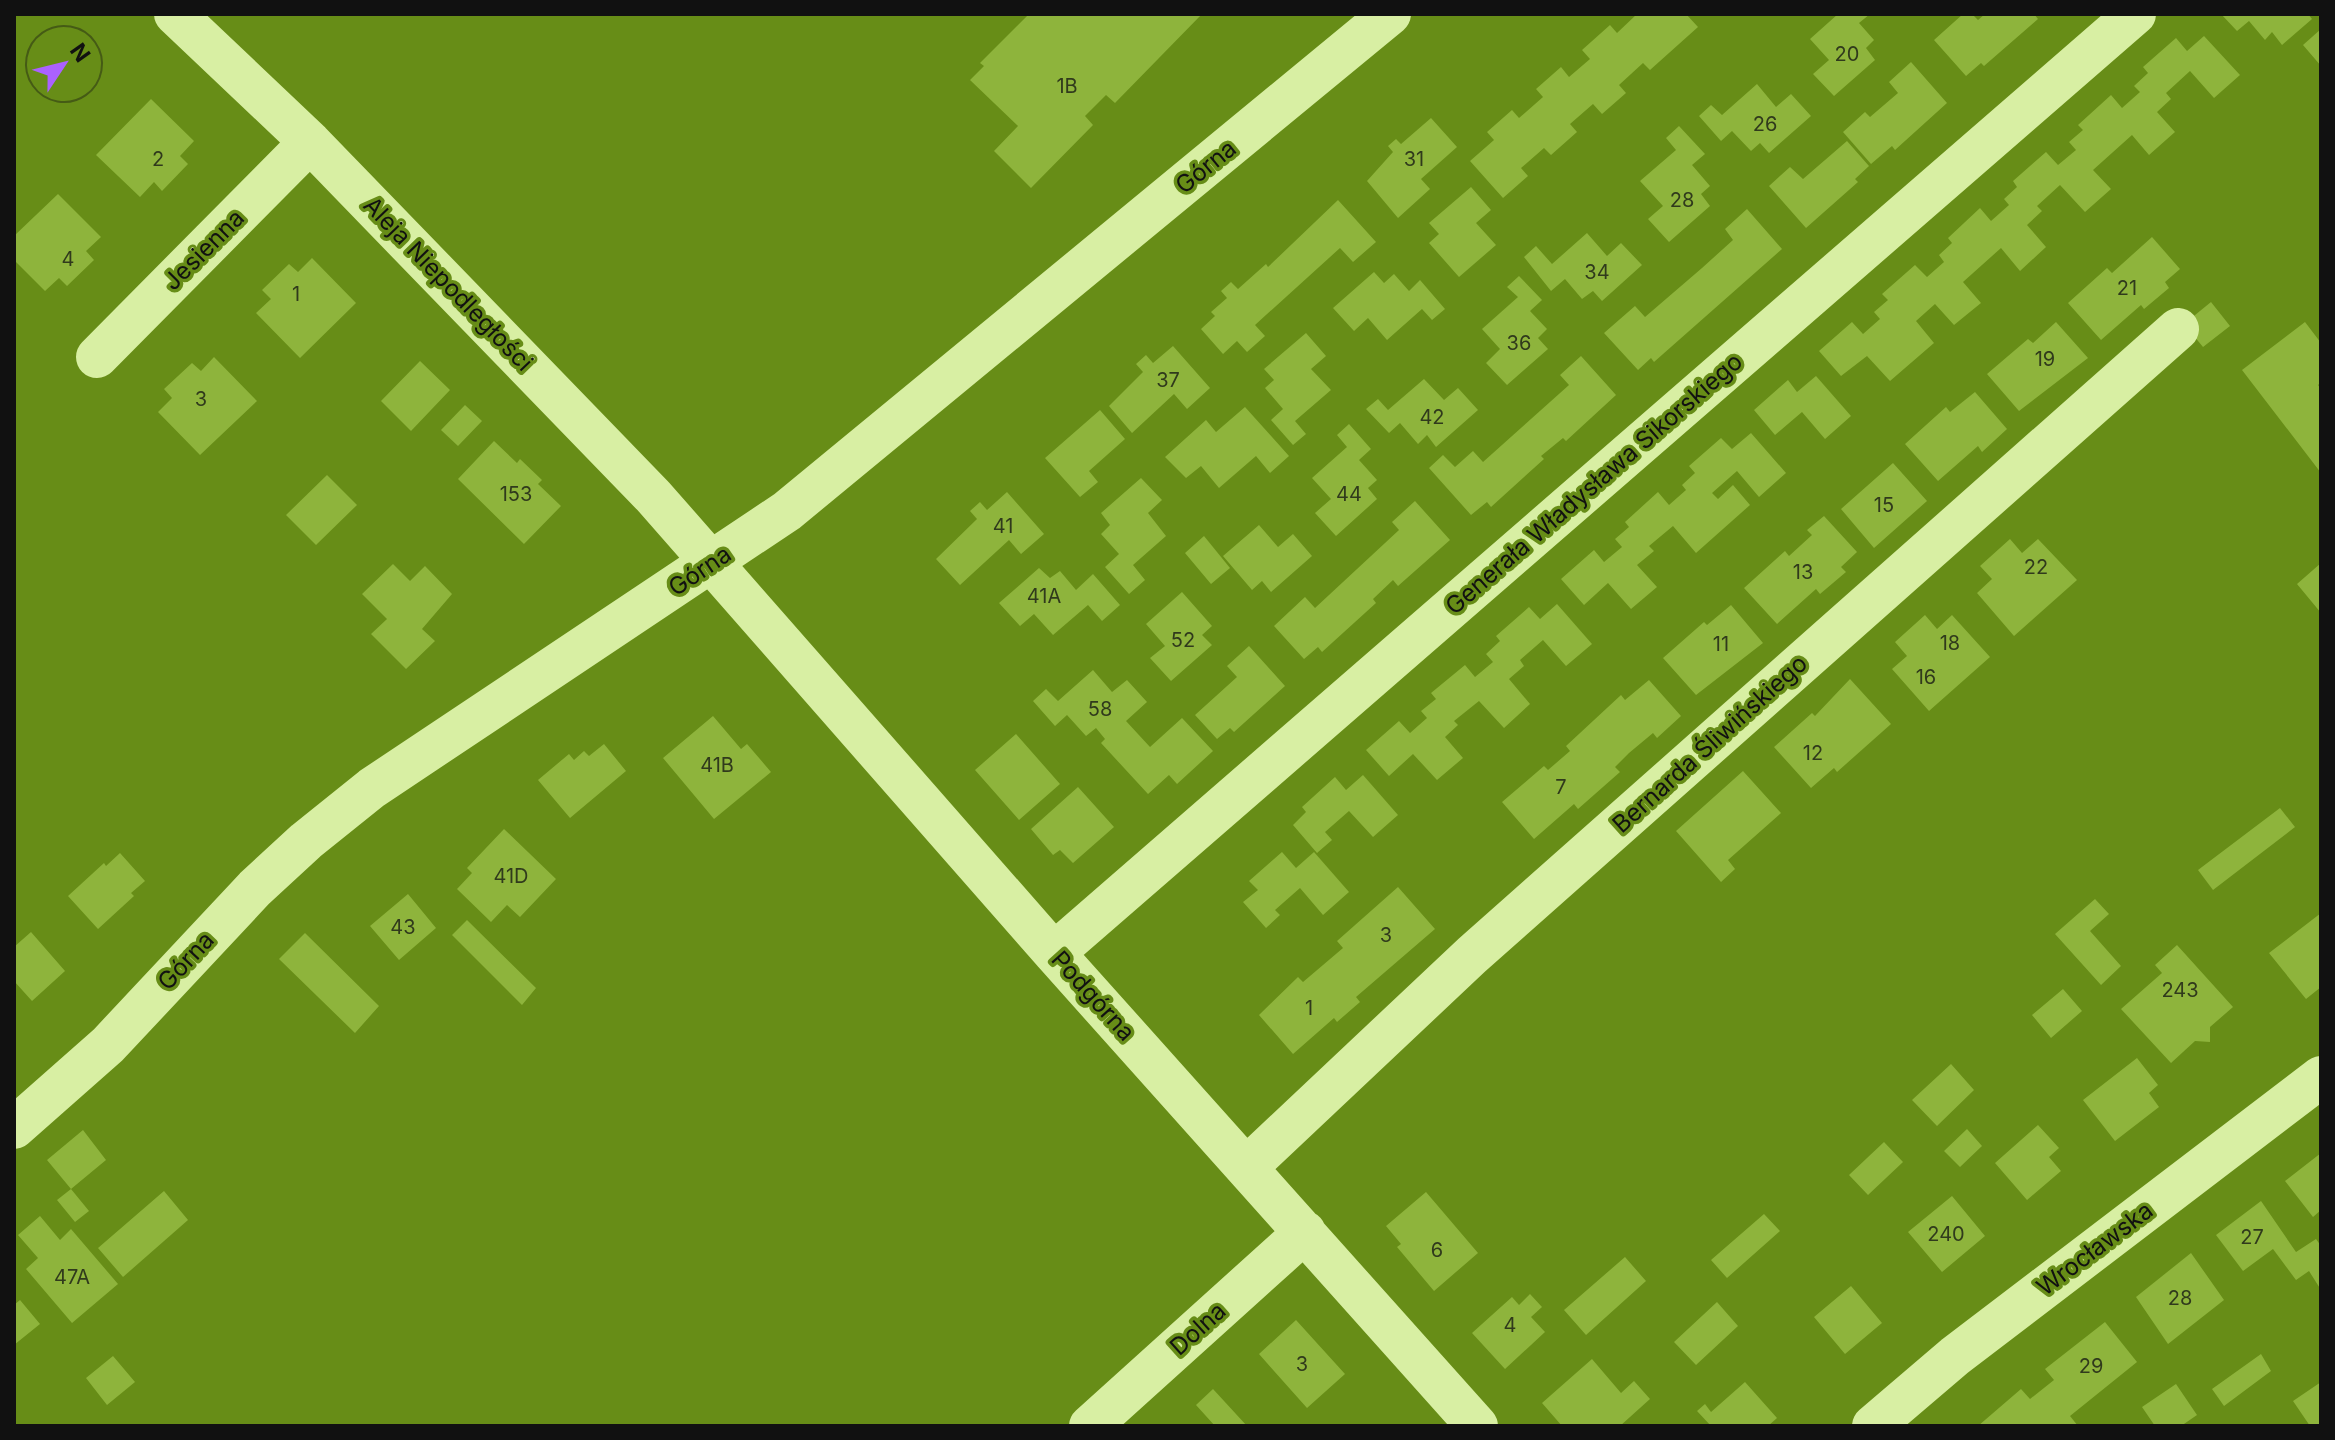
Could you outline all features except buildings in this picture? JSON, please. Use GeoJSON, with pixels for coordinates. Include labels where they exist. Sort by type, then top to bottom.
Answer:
{"type":"FeatureCollection","features":[{"type":"Feature","properties":{"kind":"street","name":"Aleja Niepodległości"},"geometry":{"type":"LineString","coordinates":[[175,14],[310,142],[713,562]]}},
{"type":"Feature","properties":{"kind":"street","name":"Generała Władysława Sikorskiego"},"geometry":{"type":"LineString","coordinates":[[1054,953],[2135,14]]}},
{"type":"Feature","properties":{"kind":"street","name":"Górna"},"geometry":{"type":"LineString","coordinates":[[14,1128],[108,1045],[255,888],[372,788],[787,511],[1375,18]]}},
{"type":"Feature","properties":{"kind":"street","name":"Jesienna"},"geometry":{"type":"LineString","coordinates":[[97,357],[310,142]]}},
{"type":"Feature","properties":{"kind":"street","name":"Bernarda Śliwińskiego"},"geometry":{"type":"LineString","coordinates":[[1248,1166],[1472,955],[2178,329]]}},
{"type":"Feature","properties":{"kind":"street","name":"Podgórna"},"geometry":{"type":"LineString","coordinates":[[713,562],[1054,953],[1248,1166],[1477,1426]]}},
{"type":"Feature","properties":{"kind":"street","name":"Wrocławska"},"geometry":{"type":"LineString","coordinates":[[1873,1426],[1955,1356],[2321,1077]]}},
{"type":"Feature","properties":{"kind":"street","name":"Dolna"},"geometry":{"type":"LineString","coordinates":[[1090,1426],[1305,1232]]}}]}
